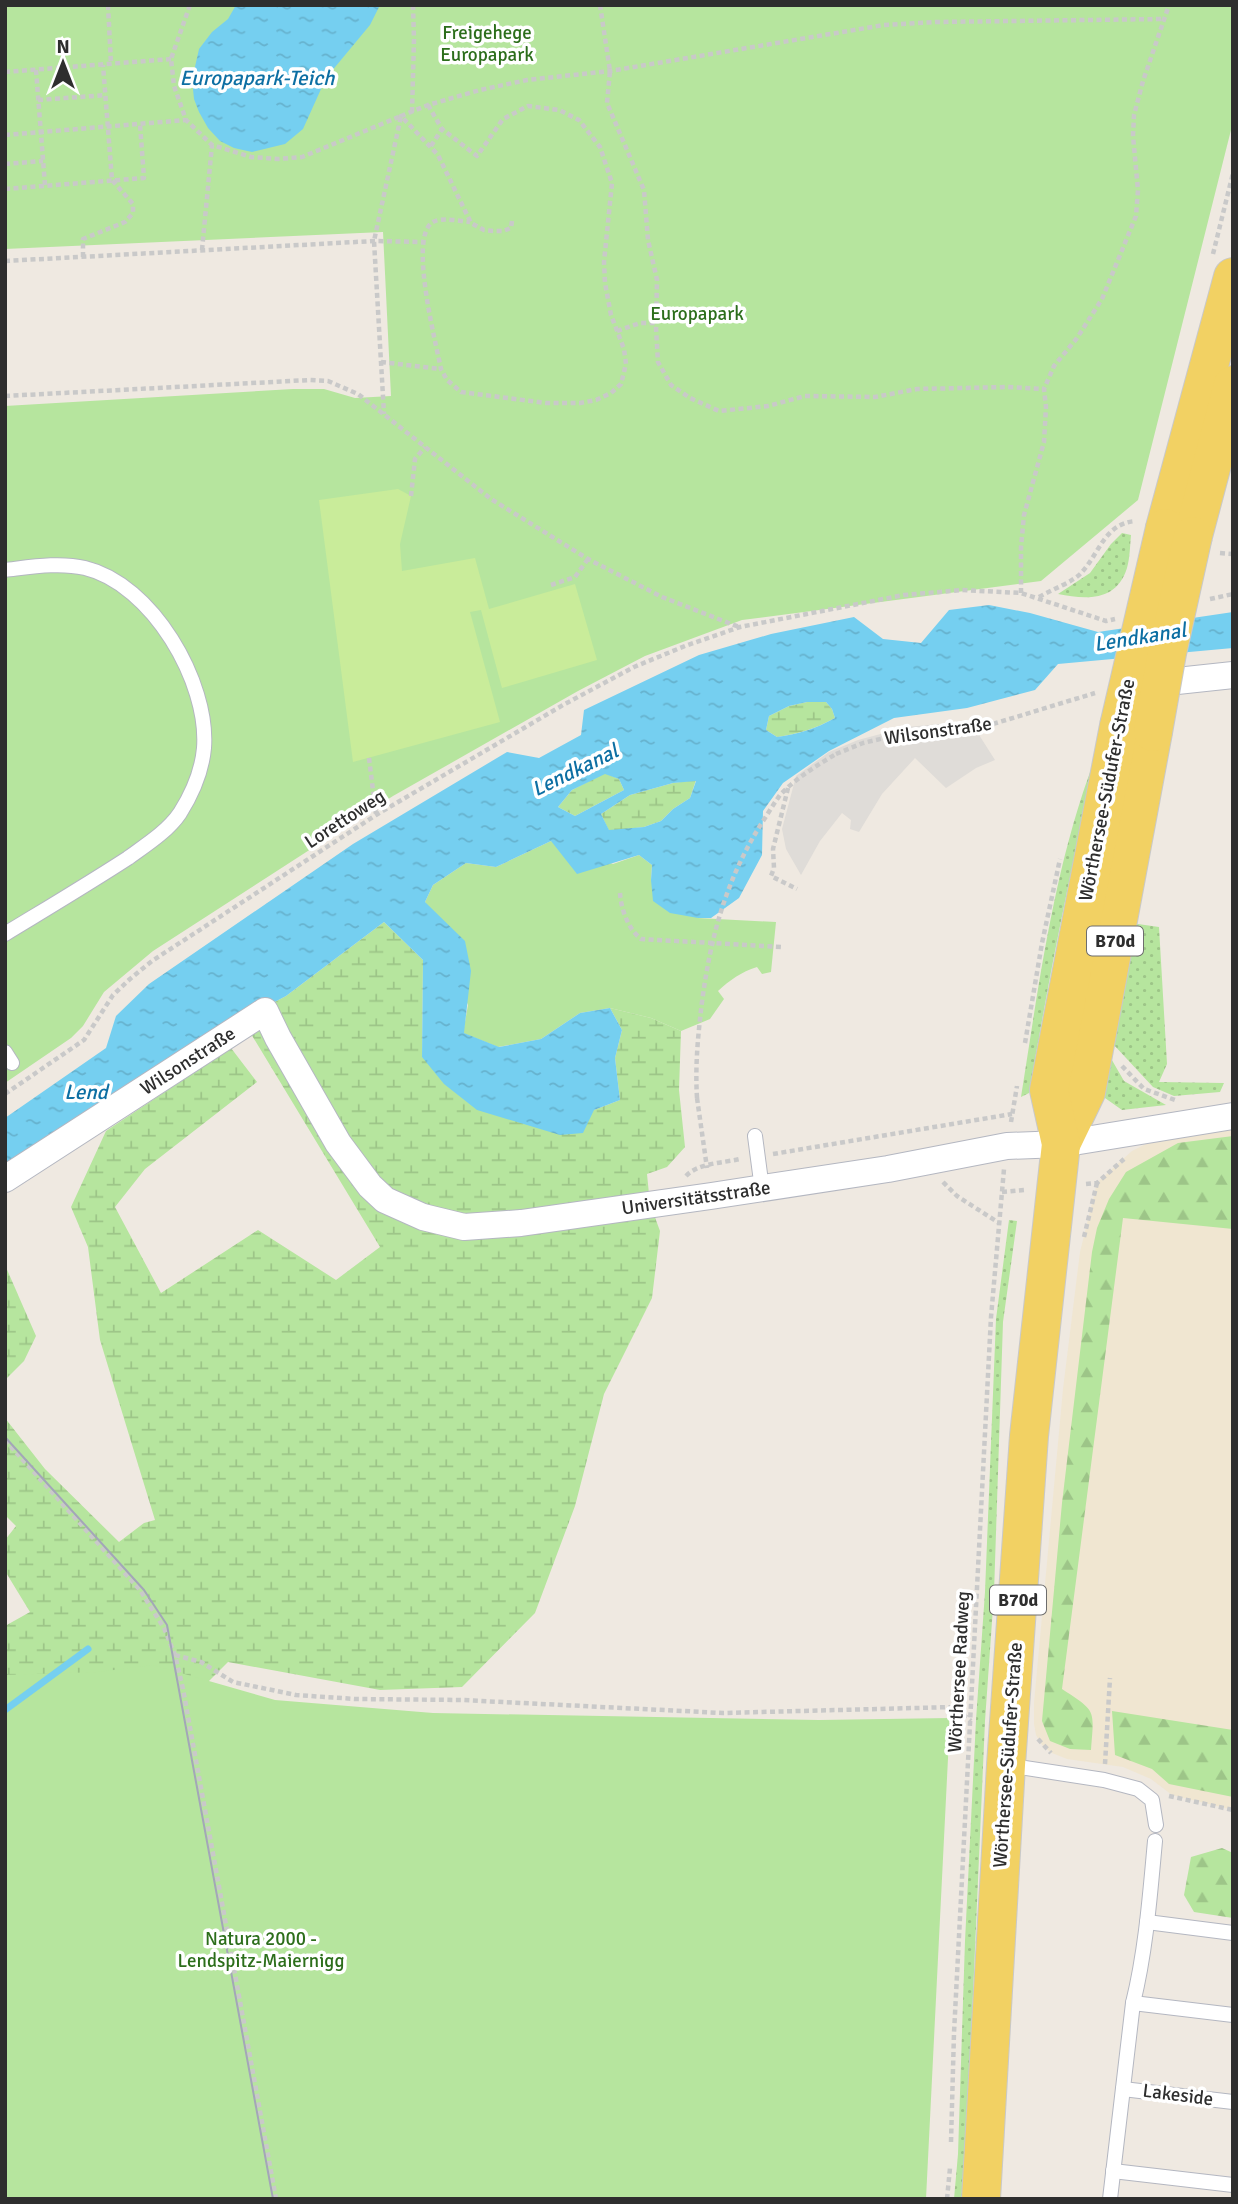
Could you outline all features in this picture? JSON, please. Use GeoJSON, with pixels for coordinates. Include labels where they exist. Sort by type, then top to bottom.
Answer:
{"type":"FeatureCollection","features":[{"type":"Feature","properties":{"kind":"main road","name":"Wörthersee-Südufer-Straße"},"geometry":{"type":"LineString","coordinates":[[981,2199],[1006,1765],[1029,1436],[1060,1144],[1049,1090],[1136,729],[1165,528],[1233,277]]}},
{"type":"Feature","properties":{"kind":"main road","name":"Wörthersee-Südufer-Straße"},"geometry":{"type":"LineString","coordinates":[[1165,528],[1233,385]]}},
{"type":"Feature","properties":{"kind":"street"},"geometry":{"type":"LineString","coordinates":[[1149,684],[1233,675]]}},
{"type":"Feature","properties":{"kind":"street","name":"Universitätsstraße"},"geometry":{"type":"LineString","coordinates":[[265,1011],[338,1143],[370,1186],[384,1200],[423,1217],[464,1227],[521,1223],[762,1189],[1007,1146],[1060,1144],[1226,1117]]}},
{"type":"Feature","properties":{"kind":"street","name":"Wilsonstraße"},"geometry":{"type":"LineString","coordinates":[[5,1179],[265,1011]]}},
{"type":"Feature","properties":{"kind":"lane"},"geometry":{"type":"LineString","coordinates":[[5,570],[49,565],[85,568],[113,580],[140,600],[181,655],[195,686],[203,722],[204,749],[195,785],[179,815],[151,842],[5,934]]}},
{"type":"Feature","properties":{"kind":"lane"},"geometry":{"type":"LineString","coordinates":[[755,1136],[762,1189]]}},
{"type":"Feature","properties":{"kind":"lane"},"geometry":{"type":"LineString","coordinates":[[1006,1765],[1104,1780],[1138,1789],[1152,1800],[1156,1825]]}},
{"type":"Feature","properties":{"kind":"lane","name":"Lakeside"},"geometry":{"type":"LineString","coordinates":[[1110,2199],[1133,2003],[1147,1922],[1155,1841]]}},
{"type":"Feature","properties":{"kind":"lane"},"geometry":{"type":"LineString","coordinates":[[1147,1922],[1233,1933]]}},
{"type":"Feature","properties":{"kind":"lane"},"geometry":{"type":"LineString","coordinates":[[1133,2003],[1233,2015]]}},
{"type":"Feature","properties":{"kind":"lane","name":"Lakeside"},"geometry":{"type":"LineString","coordinates":[[1123,2089],[1233,2102]]}},
{"type":"Feature","properties":{"kind":"lane"},"geometry":{"type":"LineString","coordinates":[[1113,2171],[1233,2185]]}},
{"type":"Feature","properties":{"kind":"path"},"geometry":{"type":"LineString","coordinates":[[108,5],[111,64]]}},
{"type":"Feature","properties":{"kind":"path"},"geometry":{"type":"LineString","coordinates":[[190,5],[171,59],[174,86],[186,120],[212,145],[251,157],[278,159],[302,157],[428,105],[527,80],[610,71],[884,25],[1163,19]]}},
{"type":"Feature","properties":{"kind":"path"},"geometry":{"type":"LineString","coordinates":[[412,113],[413,5]]}},
{"type":"Feature","properties":{"kind":"path"},"geometry":{"type":"LineString","coordinates":[[600,5],[610,71],[607,103],[645,190],[648,240],[657,280],[659,362],[671,385],[690,398],[719,411],[768,406],[805,396],[874,397],[917,389],[1044,388]]}},
{"type":"Feature","properties":{"kind":"path"},"geometry":{"type":"LineString","coordinates":[[1021,593],[1024,515],[1044,442],[1044,388],[1054,366],[1077,338],[1102,299],[1136,216],[1138,190],[1133,136],[1135,115],[1143,81],[1169,5]]}},
{"type":"Feature","properties":{"kind":"path"},"geometry":{"type":"LineString","coordinates":[[5,72],[171,59]]}},
{"type":"Feature","properties":{"kind":"path"},"geometry":{"type":"LineString","coordinates":[[83,257],[83,239],[125,222],[132,213],[133,204],[112,180],[103,65]]}},
{"type":"Feature","properties":{"kind":"path"},"geometry":{"type":"LineString","coordinates":[[36,70],[45,185]]}},
{"type":"Feature","properties":{"kind":"path"},"geometry":{"type":"LineString","coordinates":[[38,100],[106,95]]}},
{"type":"Feature","properties":{"kind":"path"},"geometry":{"type":"LineString","coordinates":[[428,105],[442,129],[477,156],[503,119],[528,106],[559,110],[579,120],[600,147],[612,183],[604,262],[605,283],[611,315],[624,349],[626,364],[621,384],[611,393],[580,403],[547,403],[461,392],[447,380],[440,369],[422,268],[425,229],[434,221],[449,220],[471,222],[484,230],[503,231],[511,228],[512,220]]}},
{"type":"Feature","properties":{"kind":"path"},"geometry":{"type":"LineString","coordinates":[[401,116],[430,146],[450,177],[471,222]]}},
{"type":"Feature","properties":{"kind":"path"},"geometry":{"type":"LineString","coordinates":[[384,414],[374,241],[401,116]]}},
{"type":"Feature","properties":{"kind":"path"},"geometry":{"type":"LineString","coordinates":[[5,135],[186,120]]}},
{"type":"Feature","properties":{"kind":"path"},"geometry":{"type":"LineString","coordinates":[[5,189],[144,178],[140,124]]}},
{"type":"Feature","properties":{"kind":"path"},"geometry":{"type":"LineString","coordinates":[[430,146],[442,129]]}},
{"type":"Feature","properties":{"kind":"path"},"geometry":{"type":"LineString","coordinates":[[202,250],[212,145]]}},
{"type":"Feature","properties":{"kind":"path"},"geometry":{"type":"LineString","coordinates":[[5,164],[43,161]]}},
{"type":"Feature","properties":{"kind":"path"},"geometry":{"type":"LineString","coordinates":[[5,261],[374,241],[423,242]]}},
{"type":"Feature","properties":{"kind":"path"},"geometry":{"type":"LineString","coordinates":[[617,331],[640,323],[656,323]]}},
{"type":"Feature","properties":{"kind":"path"},"geometry":{"type":"LineString","coordinates":[[381,362],[440,369]]}},
{"type":"Feature","properties":{"kind":"path"},"geometry":{"type":"LineString","coordinates":[[5,396],[328,381],[358,394],[491,499],[588,559],[662,597],[740,627]]}},
{"type":"Feature","properties":{"kind":"path"},"geometry":{"type":"LineString","coordinates":[[411,496],[415,459],[425,447]]}},
{"type":"Feature","properties":{"kind":"path","name":"Lorettoweg"},"geometry":{"type":"LineString","coordinates":[[5,1094],[84,1040],[113,995],[152,961],[376,815],[563,705],[634,667],[740,627],[904,595],[962,590],[1021,593],[1039,597],[1081,574],[1101,540],[1126,522],[1165,528]]}},
{"type":"Feature","properties":{"kind":"path"},"geometry":{"type":"LineString","coordinates":[[551,585],[575,577],[588,559]]}},
{"type":"Feature","properties":{"kind":"path","name":"Wilsonstraße"},"geometry":{"type":"LineString","coordinates":[[710,1196],[695,1068],[712,941],[732,876],[754,834],[780,796],[802,776],[836,754],[863,743],[933,727],[983,727],[1107,690],[1149,684]]}},
{"type":"Feature","properties":{"kind":"path"},"geometry":{"type":"LineString","coordinates":[[369,758],[376,815]]}},
{"type":"Feature","properties":{"kind":"path"},"geometry":{"type":"LineString","coordinates":[[788,788],[773,849],[774,868],[771,876],[797,889]]}},
{"type":"Feature","properties":{"kind":"path"},"geometry":{"type":"LineString","coordinates":[[620,893],[625,917],[634,934],[641,939],[782,947]]}},
{"type":"Feature","properties":{"kind":"path"},"geometry":{"type":"LineString","coordinates":[[1116,1058],[1144,1089],[1226,1117]]}},
{"type":"Feature","properties":{"kind":"path"},"geometry":{"type":"LineString","coordinates":[[682,1200],[684,1178],[691,1170],[706,1166],[1012,1114]]}},
{"type":"Feature","properties":{"kind":"path","name":"Wörthersee Radweg"},"geometry":{"type":"LineString","coordinates":[[951,2145],[954,2033],[990,1317],[1007,1146]]}},
{"type":"Feature","properties":{"kind":"path"},"geometry":{"type":"LineString","coordinates":[[924,1162],[957,1196],[999,1223]]}},
{"type":"Feature","properties":{"kind":"path"},"geometry":{"type":"LineString","coordinates":[[1083,1241],[1097,1183]]}},
{"type":"Feature","properties":{"kind":"path"},"geometry":{"type":"LineString","coordinates":[[5,1440],[140,1590],[164,1628],[175,1655],[276,2199]]}},
{"type":"Feature","properties":{"kind":"path"},"geometry":{"type":"LineString","coordinates":[[175,1655],[201,1662],[233,1682],[296,1695],[723,1713],[954,1707],[971,1722]]}},
{"type":"Feature","properties":{"kind":"path"},"geometry":{"type":"LineString","coordinates":[[1104,1780],[1110,1678]]}},
{"type":"Feature","properties":{"kind":"path"},"geometry":{"type":"LineString","coordinates":[[1036,1735],[1042,1745],[1059,1756]]}},
{"type":"Feature","properties":{"kind":"path"},"geometry":{"type":"LineString","coordinates":[[1094,1763],[1105,1764]]}},
{"type":"Feature","properties":{"kind":"path"},"geometry":{"type":"LineString","coordinates":[[1172,1795],[1233,1810]]}},
{"type":"Feature","properties":{"kind":"path"},"geometry":{"type":"LineString","coordinates":[[947,2199],[951,2159]]}},
{"type":"Feature","properties":{"kind":"shaded area"},"geometry":{"type":"Polygon","coordinates":[[[951,723],[974,727],[995,760],[976,768],[946,788],[915,758],[882,794],[859,832],[850,829],[851,820],[842,813],[820,841],[801,875],[786,849],[782,829],[796,776],[829,752],[858,740],[907,727],[951,723]]]}},
{"type":"Feature","properties":{"kind":"shaded area"},"geometry":{"type":"Polygon","coordinates":[[[1233,1116],[1233,1810],[1172,1795],[1151,1779],[1123,1767],[1067,1759],[1052,1753],[1042,1745],[1036,1735],[1034,1703],[1063,1389],[1080,1252],[1097,1183],[1132,1151],[1170,1132],[1233,1116]]]}},
{"type":"Feature","properties":{"kind":"green space","name":"Europapark"},"geometry":{"type":"Polygon","coordinates":[[[5,5],[1233,5],[1233,122],[1138,500],[1041,581],[742,620],[645,656],[393,796],[153,951],[104,992],[83,1026],[71,1038],[5,1083],[5,406],[293,389],[324,389],[355,398],[391,396],[383,232],[5,249],[5,5]]]}},
{"type":"Feature","properties":{"kind":"green space"},"geometry":{"type":"Polygon","coordinates":[[[398,489],[411,496],[400,544],[402,571],[475,558],[489,609],[575,584],[597,660],[502,688],[481,610],[470,612],[500,722],[353,762],[319,500],[398,489]]]}},
{"type":"Feature","properties":{"kind":"green space"},"geometry":{"type":"Polygon","coordinates":[[[1122,533],[1131,535],[1129,556],[1127,568],[1116,587],[1100,596],[1058,594],[1090,573],[1122,533]]]}},
{"type":"Feature","properties":{"kind":"green space"},"geometry":{"type":"Polygon","coordinates":[[[826,702],[835,718],[785,736],[777,737],[766,730],[769,716],[789,706],[826,702]]]}},
{"type":"Feature","properties":{"kind":"green space"},"geometry":{"type":"Polygon","coordinates":[[[1103,739],[1053,959],[1029,1093],[1021,1097],[1061,870],[1087,781],[1103,739]]]}},
{"type":"Feature","properties":{"kind":"green space"},"geometry":{"type":"Polygon","coordinates":[[[605,773],[619,779],[624,790],[575,816],[558,807],[572,790],[605,773]]]}},
{"type":"Feature","properties":{"kind":"green space"},"geometry":{"type":"Polygon","coordinates":[[[696,780],[690,798],[661,821],[644,827],[609,831],[601,814],[630,795],[673,783],[696,780]]]}},
{"type":"Feature","properties":{"kind":"green space"},"geometry":{"type":"Polygon","coordinates":[[[551,841],[613,864],[639,855],[652,865],[651,880],[698,918],[776,922],[771,972],[762,974],[757,967],[736,977],[718,991],[724,999],[710,1019],[681,1031],[651,1018],[610,1008],[580,1013],[541,1039],[498,1047],[463,1033],[468,1005],[425,902],[433,885],[466,863],[496,867],[551,841]]]}},
{"type":"Feature","properties":{"kind":"green space"},"geometry":{"type":"Polygon","coordinates":[[[384,922],[423,960],[422,1057],[594,1110],[620,1100],[615,1058],[622,1030],[610,1008],[651,1018],[681,1031],[679,1090],[685,1147],[667,1167],[647,1174],[650,1204],[660,1231],[652,1298],[604,1394],[575,1506],[535,1613],[462,1687],[380,1690],[228,1662],[209,1681],[5,1757],[5,1626],[30,1612],[5,1571],[5,1540],[16,1526],[5,1515],[5,1418],[45,1469],[119,1542],[144,1523],[155,1520],[100,1340],[88,1247],[71,1207],[106,1131],[231,1048],[257,1082],[145,1169],[115,1207],[161,1293],[258,1230],[336,1280],[380,1247],[242,1019],[286,996],[384,922]]]}},
{"type":"Feature","properties":{"kind":"green space"},"geometry":{"type":"Polygon","coordinates":[[[1131,923],[1159,927],[1167,1064],[1159,1082],[1224,1083],[1220,1092],[1174,1096],[1153,1087],[1113,1044],[1131,923]]]}},
{"type":"Feature","properties":{"kind":"green space"},"geometry":{"type":"Polygon","coordinates":[[[1105,1048],[1124,1081],[1166,1105],[1122,1110],[1105,1098],[1102,1076],[1105,1048]]]}},
{"type":"Feature","properties":{"kind":"green space"},"geometry":{"type":"Polygon","coordinates":[[[1233,1136],[1233,1229],[1123,1218],[1062,1689],[1082,1702],[1091,1713],[1091,1750],[1070,1749],[1050,1741],[1042,1721],[1062,1503],[1097,1228],[1109,1199],[1126,1172],[1178,1143],[1233,1136]]]}},
{"type":"Feature","properties":{"kind":"green space"},"geometry":{"type":"Polygon","coordinates":[[[1009,1220],[1017,1221],[1003,1322],[994,1593],[985,1721],[966,2154],[962,2199],[954,2199],[996,1319],[1009,1220]]]}},
{"type":"Feature","properties":{"kind":"green space"},"geometry":{"type":"Polygon","coordinates":[[[5,1265],[36,1336],[24,1361],[5,1380],[5,1265]]]}},
{"type":"Feature","properties":{"kind":"green space","name":"Natura 2000 - Lendspitz-Maiernigg"},"geometry":{"type":"Polygon","coordinates":[[[153,1665],[275,1700],[433,1713],[819,1720],[950,1718],[926,2199],[5,2199],[5,1675],[98,1672],[153,1665]]]}},
{"type":"Feature","properties":{"kind":"green space"},"geometry":{"type":"Polygon","coordinates":[[[1112,1711],[1233,1730],[1233,1797],[1169,1784],[1152,1769],[1115,1755],[1112,1711]]]}},
{"type":"Feature","properties":{"kind":"green space"},"geometry":{"type":"Polygon","coordinates":[[[1222,1848],[1233,1853],[1233,1918],[1194,1912],[1184,1895],[1191,1857],[1222,1848]]]}},
{"type":"Feature","properties":{"kind":"water","name":"Europapark-Teich"},"geometry":{"type":"Polygon","coordinates":[[[236,5],[380,5],[370,25],[326,78],[303,129],[285,144],[252,152],[220,141],[208,128],[194,99],[192,80],[199,49],[212,32],[228,19],[236,5]]]}},
{"type":"Feature","properties":{"kind":"water"},"geometry":{"type":"Polygon","coordinates":[[[989,605],[1098,632],[1233,612],[1233,648],[1058,664],[1035,690],[967,708],[894,718],[829,751],[783,783],[763,811],[762,855],[739,898],[711,918],[670,913],[653,901],[652,865],[639,855],[577,874],[551,841],[496,867],[466,863],[433,885],[425,902],[465,941],[471,971],[464,1033],[499,1047],[541,1039],[580,1013],[610,1008],[622,1030],[615,1058],[620,1100],[594,1110],[583,1133],[560,1135],[477,1110],[444,1084],[422,1057],[423,960],[384,922],[286,996],[242,1019],[5,1171],[5,1118],[106,1048],[116,1016],[149,984],[353,844],[507,752],[539,758],[581,735],[584,710],[699,655],[771,634],[854,617],[883,639],[921,643],[949,610],[989,605]],[[826,702],[789,706],[769,716],[766,730],[777,737],[785,736],[814,728],[835,718],[826,702]],[[605,774],[572,790],[558,807],[575,816],[624,790],[619,779],[605,774]],[[696,781],[673,783],[630,795],[601,814],[609,830],[644,827],[661,821],[690,798],[696,781]]]}},
{"type":"Feature","properties":{"kind":"waterway"},"geometry":{"type":"LineString","coordinates":[[5,1710],[88,1649]]}},
{"type":"Feature","properties":{"kind":"tram line"},"geometry":{"type":"LineString","coordinates":[[5,1437],[144,1590],[167,1625],[273,2199]]}},
{"type":"Feature","properties":{"kind":"park label","name":"Freigehege Europapark"},"geometry":{"type":"Point","coordinates":[487,44]}},
{"type":"Feature","properties":{"kind":"water label","name":"Lendkanal"},"geometry":{"type":"Point","coordinates":[1140,637]}},
{"type":"Feature","properties":{"kind":"water label","name":"Lendkanal"},"geometry":{"type":"Point","coordinates":[575,770]}},
{"type":"Feature","properties":{"kind":"water label","name":"Lend"},"geometry":{"type":"Point","coordinates":[86,1092]}}]}
